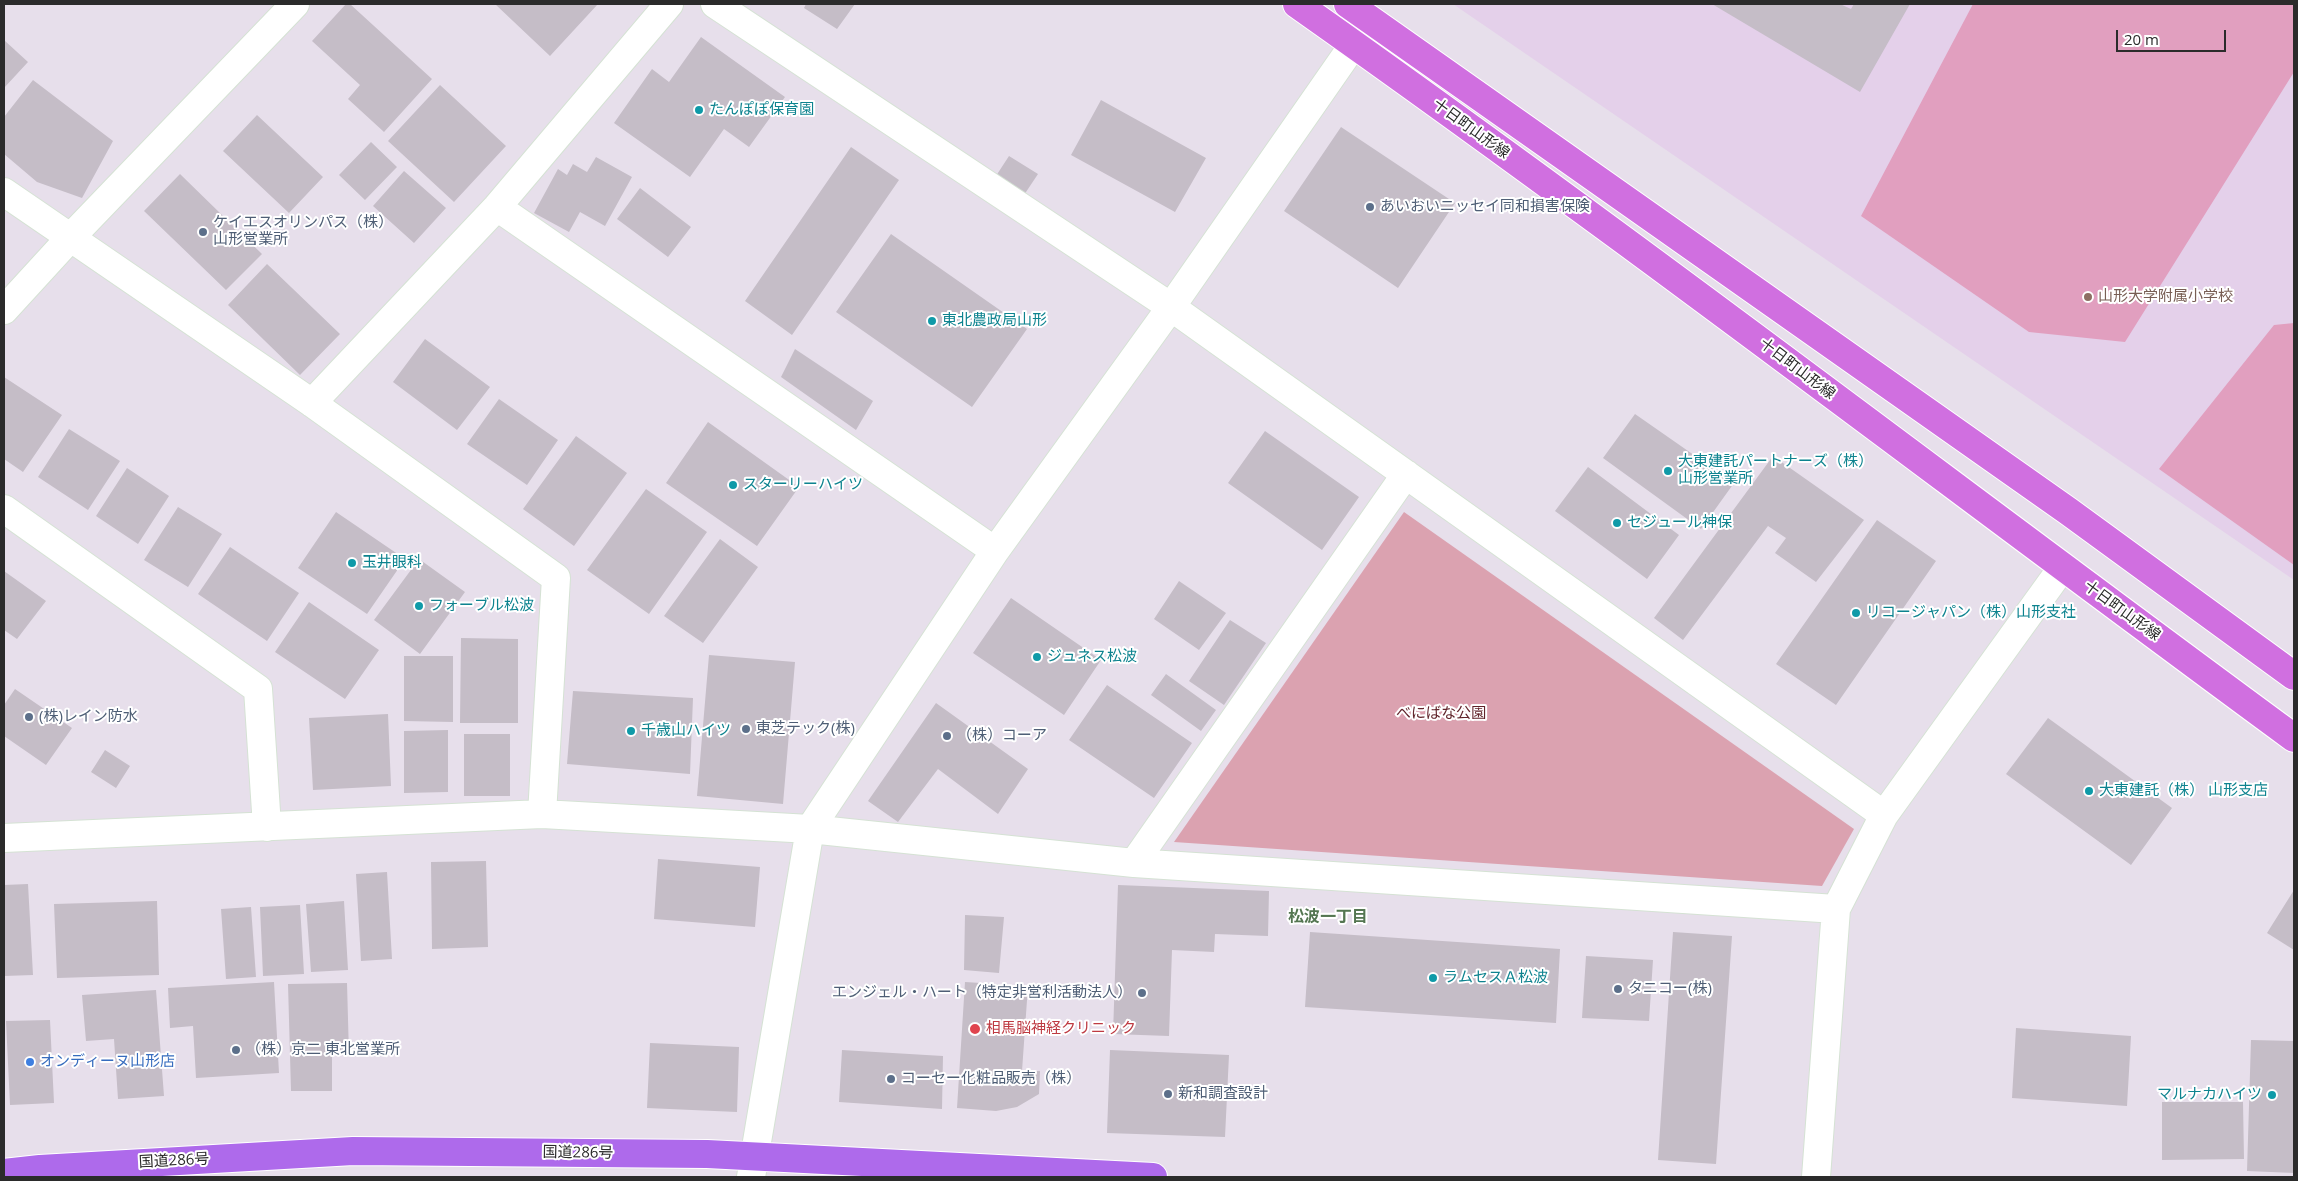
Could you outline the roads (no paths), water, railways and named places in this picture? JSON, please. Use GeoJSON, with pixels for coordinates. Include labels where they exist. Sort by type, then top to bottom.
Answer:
{"type":"FeatureCollection","features":[{"type":"Feature","properties":{"kind":"highway","name":"国道286号"},"geometry":{"type":"LineString","coordinates":[[4,1173],[50,1168],[353,1151],[707,1154],[752,1167],[1153,1177]]}},
{"type":"Feature","properties":{"kind":"main road","name":"十日町山形線"},"geometry":{"type":"LineString","coordinates":[[1297,4],[1633,246],[2062,568],[2294,738]]}},
{"type":"Feature","properties":{"kind":"main road","name":"十日町山形線"},"geometry":{"type":"LineString","coordinates":[[1348,4],[2052,500],[2294,676]]}},
{"type":"Feature","properties":{"kind":"street"},"geometry":{"type":"LineString","coordinates":[[4,310],[70,238],[295,4]]}},
{"type":"Feature","properties":{"kind":"street"},"geometry":{"type":"LineString","coordinates":[[312,403],[497,206],[669,4]]}},
{"type":"Feature","properties":{"kind":"street"},"geometry":{"type":"LineString","coordinates":[[715,4],[1171,307],[1884,815]]}},
{"type":"Feature","properties":{"kind":"street"},"geometry":{"type":"LineString","coordinates":[[752,1167],[810,829],[995,551],[1171,307],[1354,44]]}},
{"type":"Feature","properties":{"kind":"street"},"geometry":{"type":"LineString","coordinates":[[4,192],[312,403],[556,578],[542,814]]}},
{"type":"Feature","properties":{"kind":"street"},"geometry":{"type":"LineString","coordinates":[[497,206],[995,551]]}},
{"type":"Feature","properties":{"kind":"street"},"geometry":{"type":"LineString","coordinates":[[1134,863],[1406,474]]}},
{"type":"Feature","properties":{"kind":"street"},"geometry":{"type":"LineString","coordinates":[[4,508],[258,689],[268,827]]}},
{"type":"Feature","properties":{"kind":"street"},"geometry":{"type":"LineString","coordinates":[[1816,1177],[1836,909],[1884,815],[2062,568]]}},
{"type":"Feature","properties":{"kind":"street"},"geometry":{"type":"LineString","coordinates":[[4,838],[542,814],[810,829],[1134,863],[1836,909]]}},
{"type":"Feature","properties":{"kind":"place","name":"たんぽぽ保育園"},"geometry":{"type":"Point","coordinates":[699,110]}},
{"type":"Feature","properties":{"kind":"place","name":"あいおいニッセイ同和損害保険"},"geometry":{"type":"Point","coordinates":[1370,207]}},
{"type":"Feature","properties":{"kind":"place","name":"ケイエスオリンパス（株） 山形営業所"},"geometry":{"type":"Point","coordinates":[203,232]}},
{"type":"Feature","properties":{"kind":"place","name":"山形大学附属小学校"},"geometry":{"type":"Point","coordinates":[2088,297]}},
{"type":"Feature","properties":{"kind":"place","name":"東北農政局山形"},"geometry":{"type":"Point","coordinates":[932,321]}},
{"type":"Feature","properties":{"kind":"place","name":"大東建託パートナーズ（株） 山形営業所"},"geometry":{"type":"Point","coordinates":[1668,471]}},
{"type":"Feature","properties":{"kind":"place","name":"スターリーハイツ"},"geometry":{"type":"Point","coordinates":[733,485]}},
{"type":"Feature","properties":{"kind":"place","name":"セジュール神保"},"geometry":{"type":"Point","coordinates":[1617,523]}},
{"type":"Feature","properties":{"kind":"place","name":"玉井眼科"},"geometry":{"type":"Point","coordinates":[352,563]}},
{"type":"Feature","properties":{"kind":"place","name":"フォーブル松波"},"geometry":{"type":"Point","coordinates":[419,606]}},
{"type":"Feature","properties":{"kind":"place","name":"リコージャパン（株）山形支社"},"geometry":{"type":"Point","coordinates":[1856,613]}},
{"type":"Feature","properties":{"kind":"place","name":"ジュネス松波"},"geometry":{"type":"Point","coordinates":[1037,657]}},
{"type":"Feature","properties":{"kind":"place","name":"(株)レイン防水"},"geometry":{"type":"Point","coordinates":[29,717]}},
{"type":"Feature","properties":{"kind":"place","name":"東芝テック(株)"},"geometry":{"type":"Point","coordinates":[746,729]}},
{"type":"Feature","properties":{"kind":"place","name":"千歳山ハイツ"},"geometry":{"type":"Point","coordinates":[631,731]}},
{"type":"Feature","properties":{"kind":"place","name":"（株）コーア"},"geometry":{"type":"Point","coordinates":[947,736]}},
{"type":"Feature","properties":{"kind":"place","name":"大東建託（株） 山形支店"},"geometry":{"type":"Point","coordinates":[2089,791]}},
{"type":"Feature","properties":{"kind":"place","name":"ラムセスＡ松波"},"geometry":{"type":"Point","coordinates":[1433,978]}},
{"type":"Feature","properties":{"kind":"place","name":"タニコー(株)"},"geometry":{"type":"Point","coordinates":[1618,989]}},
{"type":"Feature","properties":{"kind":"place","name":"エンジェル・ハート（特定非営利活動法人）"},"geometry":{"type":"Point","coordinates":[1142,993]}},
{"type":"Feature","properties":{"kind":"place","name":"相馬脳神経クリニック"},"geometry":{"type":"Point","coordinates":[975,1029]}},
{"type":"Feature","properties":{"kind":"place","name":"（株）京二 東北営業所"},"geometry":{"type":"Point","coordinates":[236,1050]}},
{"type":"Feature","properties":{"kind":"place","name":"オンディーヌ山形店"},"geometry":{"type":"Point","coordinates":[30,1062]}},
{"type":"Feature","properties":{"kind":"place","name":"コーセー化粧品販売（株）"},"geometry":{"type":"Point","coordinates":[891,1079]}},
{"type":"Feature","properties":{"kind":"place","name":"新和調査設計"},"geometry":{"type":"Point","coordinates":[1168,1094]}},
{"type":"Feature","properties":{"kind":"place","name":"マルナカハイツ"},"geometry":{"type":"Point","coordinates":[2272,1095]}},
{"type":"Feature","properties":{"kind":"district","name":"松波一丁目"},"geometry":{"type":"Point","coordinates":[1328,917]}},
{"type":"Feature","properties":{"kind":"park label","name":"べにばな公園"},"geometry":{"type":"Point","coordinates":[1441,714]}}]}
